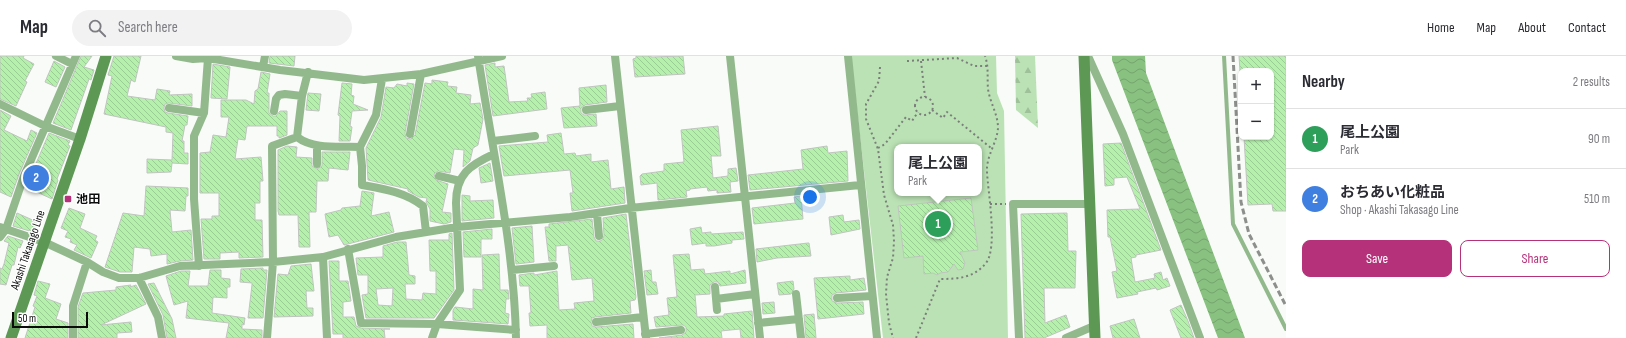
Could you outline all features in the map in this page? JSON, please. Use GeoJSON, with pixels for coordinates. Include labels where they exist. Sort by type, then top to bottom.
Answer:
{"type":"FeatureCollection","features":[{"type":"Feature","properties":{"kind":"main road","name":"Akashi Takasago Line"},"geometry":{"type":"LineString","coordinates":[[11,338],[80,139],[106,56]]}},
{"type":"Feature","properties":{"kind":"main road"},"geometry":{"type":"LineString","coordinates":[[1084,56],[1088,204],[1095,338]]}},
{"type":"Feature","properties":{"kind":"street"},"geometry":{"type":"LineString","coordinates":[[56,56],[72,64]]}},
{"type":"Feature","properties":{"kind":"street"},"geometry":{"type":"LineString","coordinates":[[0,237],[24,176],[76,56]]}},
{"type":"Feature","properties":{"kind":"street"},"geometry":{"type":"LineString","coordinates":[[176,56],[193,59],[207,57],[263,67],[364,80],[421,74],[478,58],[502,56]]}},
{"type":"Feature","properties":{"kind":"street"},"geometry":{"type":"LineString","coordinates":[[263,67],[265,56]]}},
{"type":"Feature","properties":{"kind":"street"},"geometry":{"type":"LineString","coordinates":[[615,56],[630,208],[646,336],[682,330]]}},
{"type":"Feature","properties":{"kind":"street"},"geometry":{"type":"LineString","coordinates":[[730,56],[760,338]]}},
{"type":"Feature","properties":{"kind":"street"},"geometry":{"type":"LineString","coordinates":[[848,56],[860,185],[877,338]]}},
{"type":"Feature","properties":{"kind":"street"},"geometry":{"type":"LineString","coordinates":[[1088,56],[1123,134],[1200,338]]}},
{"type":"Feature","properties":{"kind":"street"},"geometry":{"type":"LineString","coordinates":[[199,266],[194,199],[193,151],[194,136],[204,113],[207,57]]}},
{"type":"Feature","properties":{"kind":"street"},"geometry":{"type":"LineString","coordinates":[[348,249],[361,323],[437,324],[516,334],[512,270],[506,222],[494,154],[495,141],[478,58]]}},
{"type":"Feature","properties":{"kind":"street"},"geometry":{"type":"LineString","coordinates":[[297,137],[302,96],[308,72]]}},
{"type":"Feature","properties":{"kind":"street"},"geometry":{"type":"LineString","coordinates":[[410,134],[421,74]]}},
{"type":"Feature","properties":{"kind":"street"},"geometry":{"type":"LineString","coordinates":[[382,79],[376,115],[360,147],[362,185],[399,192],[419,203],[423,206],[426,232]]}},
{"type":"Feature","properties":{"kind":"street"},"geometry":{"type":"LineString","coordinates":[[274,111],[276,99],[279,95],[285,94],[302,96]]}},
{"type":"Feature","properties":{"kind":"street"},"geometry":{"type":"LineString","coordinates":[[0,104],[46,126],[80,139]]}},
{"type":"Feature","properties":{"kind":"street"},"geometry":{"type":"LineString","coordinates":[[586,110],[620,106]]}},
{"type":"Feature","properties":{"kind":"street"},"geometry":{"type":"LineString","coordinates":[[169,108],[204,113]]}},
{"type":"Feature","properties":{"kind":"street"},"geometry":{"type":"LineString","coordinates":[[495,141],[535,136]]}},
{"type":"Feature","properties":{"kind":"street"},"geometry":{"type":"LineString","coordinates":[[297,137],[304,143],[317,146],[360,147]]}},
{"type":"Feature","properties":{"kind":"street"},"geometry":{"type":"LineString","coordinates":[[267,338],[273,262],[272,146],[297,137]]}},
{"type":"Feature","properties":{"kind":"street"},"geometry":{"type":"LineString","coordinates":[[317,146],[317,164]]}},
{"type":"Feature","properties":{"kind":"street"},"geometry":{"type":"LineString","coordinates":[[432,338],[437,324],[460,290],[456,193],[460,181],[471,166],[494,154]]}},
{"type":"Feature","properties":{"kind":"street"},"geometry":{"type":"LineString","coordinates":[[439,176],[460,181]]}},
{"type":"Feature","properties":{"kind":"street"},"geometry":{"type":"LineString","coordinates":[[3,228],[44,242],[87,262],[103,272],[119,278],[140,278],[180,266],[273,262],[323,257],[396,237],[457,227],[597,214],[630,208],[860,185]]}},
{"type":"Feature","properties":{"kind":"street"},"geometry":{"type":"LineString","coordinates":[[1019,338],[1013,204],[1088,204]]}},
{"type":"Feature","properties":{"kind":"street"},"geometry":{"type":"LineString","coordinates":[[597,214],[599,236]]}},
{"type":"Feature","properties":{"kind":"street"},"geometry":{"type":"LineString","coordinates":[[323,257],[327,338]]}},
{"type":"Feature","properties":{"kind":"street"},"geometry":{"type":"LineString","coordinates":[[74,338],[73,306],[87,262]]}},
{"type":"Feature","properties":{"kind":"street"},"geometry":{"type":"LineString","coordinates":[[512,270],[554,266]]}},
{"type":"Feature","properties":{"kind":"street"},"geometry":{"type":"LineString","coordinates":[[140,278],[158,317],[162,338]]}},
{"type":"Feature","properties":{"kind":"street"},"geometry":{"type":"LineString","coordinates":[[715,287],[717,310]]}},
{"type":"Feature","properties":{"kind":"street"},"geometry":{"type":"LineString","coordinates":[[716,299],[755,294]]}},
{"type":"Feature","properties":{"kind":"street"},"geometry":{"type":"LineString","coordinates":[[796,294],[801,338]]}},
{"type":"Feature","properties":{"kind":"street"},"geometry":{"type":"LineString","coordinates":[[837,298],[872,296]]}},
{"type":"Feature","properties":{"kind":"street"},"geometry":{"type":"LineString","coordinates":[[596,322],[643,317]]}},
{"type":"Feature","properties":{"kind":"street"},"geometry":{"type":"LineString","coordinates":[[758,323],[799,319]]}},
{"type":"Feature","properties":{"kind":"street"},"geometry":{"type":"LineString","coordinates":[[1066,338],[1094,326]]}},
{"type":"Feature","properties":{"kind":"lane"},"geometry":{"type":"LineString","coordinates":[[1224,56],[1233,224],[1286,328]]}},
{"type":"Feature","properties":{"kind":"path"},"geometry":{"type":"LineString","coordinates":[[916,338],[940,279],[959,279],[977,272],[987,262],[992,251],[987,171],[998,128],[996,113],[988,89],[986,56]]}},
{"type":"Feature","properties":{"kind":"path"},"geometry":{"type":"LineString","coordinates":[[907,61],[957,58],[974,66],[987,66]]}},
{"type":"Feature","properties":{"kind":"path"},"geometry":{"type":"LineString","coordinates":[[921,61],[925,97]]}},
{"type":"Feature","properties":{"kind":"path"},"geometry":{"type":"LineString","coordinates":[[880,67],[879,80],[866,104],[866,119],[878,148],[884,195],[893,225],[893,258],[887,277],[886,294],[889,323],[893,338]]}},
{"type":"Feature","properties":{"kind":"path"},"geometry":{"type":"LineString","coordinates":[[925,97],[932,101],[932,110],[926,115],[922,115],[918,112],[916,104],[920,98],[925,97]]}},
{"type":"Feature","properties":{"kind":"path"},"geometry":{"type":"LineString","coordinates":[[932,110],[943,118],[947,112],[992,148]]}},
{"type":"Feature","properties":{"kind":"path"},"geometry":{"type":"LineString","coordinates":[[878,148],[885,144],[906,117],[912,121],[918,112]]}},
{"type":"Feature","properties":{"kind":"path"},"geometry":{"type":"LineString","coordinates":[[990,204],[1001,204]]}},
{"type":"Feature","properties":{"kind":"green space"},"geometry":{"type":"Polygon","coordinates":[[[851,56],[996,56],[997,93],[1004,111],[1008,338],[883,338],[851,56]]]}},
{"type":"Feature","properties":{"kind":"green space"},"geometry":{"type":"Polygon","coordinates":[[[1015,56],[1035,56],[1038,128],[1016,110],[1015,56]]]}},
{"type":"Feature","properties":{"kind":"water"},"geometry":{"type":"Polygon","coordinates":[[[1112,56],[1145,56],[1146,73],[1245,338],[1218,338],[1112,60],[1112,56]]]}},
{"type":"Feature","properties":{"kind":"building"},"geometry":{"type":"Polygon","coordinates":[[[0,56],[24,56],[23,58],[34,64],[25,81],[27,82],[16,106],[0,99],[0,56]]]}},
{"type":"Feature","properties":{"kind":"building"},"geometry":{"type":"Polygon","coordinates":[[[81,56],[92,56],[84,67],[94,70],[91,80],[89,79],[71,130],[53,123],[81,56]]]}},
{"type":"Feature","properties":{"kind":"building"},"geometry":{"type":"Polygon","coordinates":[[[114,56],[141,56],[135,82],[131,80],[127,96],[155,100],[157,89],[170,91],[169,95],[192,94],[192,106],[169,103],[165,104],[164,108],[165,112],[168,113],[188,116],[182,141],[184,141],[184,153],[188,153],[188,164],[172,163],[171,172],[147,173],[147,159],[172,160],[173,133],[166,132],[166,127],[104,114],[112,76],[108,75],[114,56]]]}},
{"type":"Feature","properties":{"kind":"building"},"geometry":{"type":"Polygon","coordinates":[[[270,56],[295,56],[294,66],[269,63],[270,56]]]}},
{"type":"Feature","properties":{"kind":"building"},"geometry":{"type":"Polygon","coordinates":[[[636,56],[683,56],[685,74],[635,77],[633,59],[636,58],[636,56]]]}},
{"type":"Feature","properties":{"kind":"building"},"geometry":{"type":"Polygon","coordinates":[[[1239,56],[1286,56],[1286,211],[1273,211],[1272,204],[1248,205],[1244,140],[1274,140],[1274,68],[1240,68],[1239,56]]]}},
{"type":"Feature","properties":{"kind":"building"},"geometry":{"type":"Polygon","coordinates":[[[54,61],[65,67],[56,87],[45,82],[54,61]]]}},
{"type":"Feature","properties":{"kind":"building"},"geometry":{"type":"Polygon","coordinates":[[[495,63],[495,67],[504,66],[509,102],[528,101],[527,98],[532,98],[531,94],[545,92],[547,109],[493,116],[485,65],[495,63]]]}},
{"type":"Feature","properties":{"kind":"building"},"geometry":{"type":"Polygon","coordinates":[[[213,64],[230,67],[227,99],[211,98],[213,64]]]}},
{"type":"Feature","properties":{"kind":"building"},"geometry":{"type":"Polygon","coordinates":[[[261,72],[270,74],[267,93],[269,93],[269,113],[276,116],[280,111],[287,111],[287,135],[279,138],[279,136],[277,136],[277,126],[247,126],[245,140],[238,139],[235,159],[261,157],[263,181],[260,181],[260,203],[255,203],[255,220],[262,220],[263,257],[239,258],[239,252],[220,253],[220,259],[204,259],[201,219],[212,219],[212,216],[219,216],[219,193],[200,193],[200,153],[210,152],[213,135],[226,137],[229,117],[221,117],[221,100],[246,100],[254,104],[255,91],[258,89],[261,72]]]}},
{"type":"Feature","properties":{"kind":"building"},"geometry":{"type":"Polygon","coordinates":[[[432,80],[448,82],[447,86],[457,87],[456,93],[471,95],[470,104],[480,103],[483,119],[478,145],[473,148],[470,161],[463,167],[464,150],[454,149],[450,173],[438,171],[434,174],[436,180],[448,184],[442,212],[451,213],[451,222],[444,224],[430,221],[430,209],[426,202],[427,198],[419,197],[408,191],[408,189],[368,180],[366,148],[381,117],[386,87],[394,88],[397,84],[407,86],[407,83],[414,84],[405,133],[406,138],[411,139],[415,135],[425,83],[432,84],[432,80]]]}},
{"type":"Feature","properties":{"kind":"building"},"geometry":{"type":"Polygon","coordinates":[[[342,83],[352,84],[351,95],[354,96],[353,104],[368,110],[352,111],[350,141],[339,141],[340,116],[338,115],[342,83]]]}},
{"type":"Feature","properties":{"kind":"building"},"geometry":{"type":"Polygon","coordinates":[[[606,85],[607,102],[585,105],[581,108],[581,113],[584,115],[596,114],[597,126],[564,128],[561,108],[580,106],[579,88],[606,85]]]}},
{"type":"Feature","properties":{"kind":"building"},"geometry":{"type":"Polygon","coordinates":[[[308,93],[321,94],[319,111],[306,110],[308,93]]]}},
{"type":"Feature","properties":{"kind":"building"},"geometry":{"type":"Polygon","coordinates":[[[0,110],[11,116],[4,130],[27,141],[31,130],[37,133],[19,174],[11,197],[0,192],[0,110]]]}},
{"type":"Feature","properties":{"kind":"building"},"geometry":{"type":"Polygon","coordinates":[[[718,126],[721,156],[711,156],[713,178],[728,176],[728,169],[736,168],[738,181],[730,182],[731,192],[717,193],[717,190],[708,191],[707,187],[690,189],[686,191],[687,197],[658,200],[657,183],[641,185],[640,176],[642,174],[664,171],[664,164],[684,162],[681,130],[718,126]]]}},
{"type":"Feature","properties":{"kind":"building"},"geometry":{"type":"Polygon","coordinates":[[[49,133],[70,141],[68,145],[70,146],[57,179],[58,180],[52,199],[26,187],[49,133]]]}},
{"type":"Feature","properties":{"kind":"building"},"geometry":{"type":"Polygon","coordinates":[[[561,133],[564,154],[575,153],[576,156],[591,154],[591,162],[608,160],[611,189],[624,187],[625,203],[572,211],[570,193],[573,193],[570,170],[504,176],[499,146],[548,142],[547,135],[561,133]]]}},
{"type":"Feature","properties":{"kind":"building"},"geometry":{"type":"Polygon","coordinates":[[[1121,143],[1161,250],[1136,255],[1136,257],[1131,258],[1135,282],[1155,278],[1154,274],[1161,272],[1163,280],[1167,278],[1170,286],[1157,290],[1156,288],[1137,292],[1138,294],[1117,298],[1112,272],[1117,271],[1110,237],[1108,237],[1107,210],[1140,209],[1127,177],[1114,178],[1114,185],[1105,186],[1103,144],[1121,143]]]}},
{"type":"Feature","properties":{"kind":"building"},"geometry":{"type":"Polygon","coordinates":[[[287,146],[297,147],[296,157],[312,158],[312,166],[317,169],[322,166],[322,152],[350,152],[348,170],[329,168],[328,181],[317,181],[316,212],[309,212],[310,247],[299,247],[298,215],[279,215],[278,211],[278,150],[287,146]]]}},
{"type":"Feature","properties":{"kind":"building"},"geometry":{"type":"Polygon","coordinates":[[[827,146],[828,153],[847,151],[848,181],[750,190],[748,175],[803,169],[801,150],[827,146]]]}},
{"type":"Feature","properties":{"kind":"building"},"geometry":{"type":"Polygon","coordinates":[[[490,163],[493,181],[481,183],[479,168],[490,163]]]}},
{"type":"Feature","properties":{"kind":"building"},"geometry":{"type":"Polygon","coordinates":[[[146,186],[188,188],[185,211],[170,210],[172,232],[191,230],[193,260],[167,264],[167,254],[151,256],[150,249],[134,247],[132,272],[120,272],[105,267],[123,213],[144,216],[146,186]]]}},
{"type":"Feature","properties":{"kind":"building"},"geometry":{"type":"Polygon","coordinates":[[[362,191],[374,193],[371,216],[389,212],[394,232],[344,245],[338,235],[329,237],[325,214],[341,210],[342,208],[360,206],[362,191]]]}},
{"type":"Feature","properties":{"kind":"building"},"geometry":{"type":"Polygon","coordinates":[[[462,195],[470,196],[470,201],[493,200],[494,218],[462,221],[462,195]]]}},
{"type":"Feature","properties":{"kind":"building"},"geometry":{"type":"Polygon","coordinates":[[[801,196],[803,219],[754,224],[752,208],[795,203],[794,197],[801,196]]]}},
{"type":"Feature","properties":{"kind":"building"},"geometry":{"type":"Polygon","coordinates":[[[971,198],[978,250],[960,252],[965,263],[963,269],[958,270],[954,264],[948,272],[937,275],[933,273],[924,274],[923,256],[904,258],[898,206],[971,198]]]}},
{"type":"Feature","properties":{"kind":"building"},"geometry":{"type":"Polygon","coordinates":[[[69,208],[85,214],[80,228],[97,236],[95,240],[98,242],[91,258],[74,250],[77,245],[70,242],[71,239],[65,237],[68,231],[61,228],[69,208]]]}},
{"type":"Feature","properties":{"kind":"building"},"geometry":{"type":"Polygon","coordinates":[[[17,213],[37,222],[33,232],[13,226],[17,213]]]}},
{"type":"Feature","properties":{"kind":"building"},"geometry":{"type":"Polygon","coordinates":[[[1067,213],[1068,251],[1076,251],[1075,288],[1044,288],[1045,323],[1066,315],[1070,327],[1044,338],[1025,338],[1021,214],[1067,213]]]}},
{"type":"Feature","properties":{"kind":"building"},"geometry":{"type":"Polygon","coordinates":[[[626,214],[636,297],[635,300],[630,301],[631,313],[595,317],[592,318],[591,322],[592,326],[596,327],[633,324],[634,338],[547,338],[547,325],[530,326],[529,313],[531,313],[529,286],[520,286],[519,275],[534,273],[534,275],[557,271],[559,310],[575,309],[574,303],[594,301],[592,278],[572,280],[568,245],[556,246],[556,261],[549,261],[545,227],[549,227],[549,224],[592,219],[594,237],[596,241],[600,241],[604,236],[603,218],[626,214]]]}},
{"type":"Feature","properties":{"kind":"building"},"geometry":{"type":"Polygon","coordinates":[[[843,215],[844,222],[859,220],[860,229],[831,235],[829,217],[843,215]]]}},
{"type":"Feature","properties":{"kind":"building"},"geometry":{"type":"Polygon","coordinates":[[[532,226],[534,262],[516,264],[512,228],[532,226]]]}},
{"type":"Feature","properties":{"kind":"building"},"geometry":{"type":"Polygon","coordinates":[[[701,227],[702,233],[711,232],[711,234],[743,232],[744,239],[732,240],[732,243],[714,246],[706,246],[706,243],[692,245],[690,229],[701,227]]]}},
{"type":"Feature","properties":{"kind":"building"},"geometry":{"type":"Polygon","coordinates":[[[492,229],[492,239],[481,239],[481,257],[464,257],[463,232],[492,229]]]}},
{"type":"Feature","properties":{"kind":"building"},"geometry":{"type":"Polygon","coordinates":[[[452,233],[454,290],[434,318],[366,318],[362,295],[368,294],[368,275],[358,275],[356,258],[383,257],[383,246],[397,242],[406,242],[409,275],[415,276],[415,284],[405,284],[406,299],[422,300],[423,293],[436,294],[436,271],[430,271],[429,240],[449,240],[449,234],[452,233]],[[393,288],[376,289],[378,305],[392,306],[393,288]]]}},
{"type":"Feature","properties":{"kind":"building"},"geometry":{"type":"Polygon","coordinates":[[[8,236],[23,241],[20,248],[18,247],[14,265],[12,265],[6,285],[0,284],[0,268],[2,269],[4,264],[9,243],[4,241],[8,236]]]}},
{"type":"Feature","properties":{"kind":"building"},"geometry":{"type":"Polygon","coordinates":[[[809,243],[811,256],[777,258],[757,262],[756,249],[809,243]]]}},
{"type":"Feature","properties":{"kind":"building"},"geometry":{"type":"Polygon","coordinates":[[[499,254],[500,290],[508,290],[509,299],[506,299],[505,313],[509,314],[508,324],[453,320],[453,310],[455,307],[473,309],[473,289],[483,290],[482,255],[499,254]]]}},
{"type":"Feature","properties":{"kind":"building"},"geometry":{"type":"Polygon","coordinates":[[[689,254],[691,270],[704,269],[705,274],[730,271],[730,274],[745,270],[746,283],[720,286],[718,282],[714,282],[710,285],[710,294],[695,295],[697,317],[724,316],[724,314],[752,311],[754,338],[741,338],[740,329],[721,331],[722,338],[659,338],[682,335],[686,332],[686,327],[683,325],[656,327],[654,317],[669,315],[667,298],[677,297],[673,255],[689,254]]]}},
{"type":"Feature","properties":{"kind":"building"},"geometry":{"type":"Polygon","coordinates":[[[329,261],[339,261],[339,281],[348,281],[351,301],[343,302],[343,317],[354,317],[356,326],[361,328],[390,329],[384,329],[385,338],[343,338],[343,334],[333,334],[329,261]]]}},
{"type":"Feature","properties":{"kind":"building"},"geometry":{"type":"Polygon","coordinates":[[[311,264],[314,291],[306,291],[307,308],[313,308],[313,316],[274,317],[278,274],[288,275],[291,266],[311,264]]]}},
{"type":"Feature","properties":{"kind":"building"},"geometry":{"type":"Polygon","coordinates":[[[263,268],[263,270],[267,270],[263,318],[248,318],[252,283],[240,282],[241,269],[263,268]]]}},
{"type":"Feature","properties":{"kind":"building"},"geometry":{"type":"Polygon","coordinates":[[[210,270],[221,270],[221,278],[230,279],[230,287],[227,287],[227,298],[213,297],[212,313],[245,318],[244,325],[242,324],[242,329],[262,330],[262,338],[226,338],[229,323],[186,318],[188,301],[174,305],[166,276],[181,271],[190,271],[188,286],[208,286],[210,270]]]}},
{"type":"Feature","properties":{"kind":"building"},"geometry":{"type":"Polygon","coordinates":[[[651,270],[652,282],[656,282],[658,294],[647,295],[644,271],[651,270]]]}},
{"type":"Feature","properties":{"kind":"building"},"geometry":{"type":"Polygon","coordinates":[[[850,276],[850,280],[864,278],[866,290],[836,293],[832,295],[832,301],[837,303],[863,302],[864,314],[818,319],[814,278],[850,276]]]}},
{"type":"Feature","properties":{"kind":"building"},"geometry":{"type":"Polygon","coordinates":[[[38,281],[50,284],[45,298],[61,304],[56,319],[68,323],[68,338],[25,338],[35,307],[33,306],[37,296],[34,295],[38,281]]]}},
{"type":"Feature","properties":{"kind":"building"},"geometry":{"type":"Polygon","coordinates":[[[793,281],[794,289],[791,294],[779,295],[777,283],[793,281]]]}},
{"type":"Feature","properties":{"kind":"building"},"geometry":{"type":"Polygon","coordinates":[[[154,283],[172,319],[176,338],[167,338],[163,315],[148,284],[154,283]]]}},
{"type":"Feature","properties":{"kind":"building"},"geometry":{"type":"Polygon","coordinates":[[[131,285],[130,287],[136,285],[146,304],[101,325],[131,322],[132,332],[117,333],[117,338],[78,338],[78,307],[83,293],[116,290],[116,287],[131,285]]]}},
{"type":"Feature","properties":{"kind":"building"},"geometry":{"type":"Polygon","coordinates":[[[774,302],[775,313],[763,314],[762,303],[774,302]]]}},
{"type":"Feature","properties":{"kind":"building"},"geometry":{"type":"Polygon","coordinates":[[[1181,305],[1194,338],[1181,338],[1170,310],[1181,305]]]}},
{"type":"Feature","properties":{"kind":"building"},"geometry":{"type":"Polygon","coordinates":[[[814,314],[816,338],[806,338],[804,315],[814,314]]]}},
{"type":"Feature","properties":{"kind":"building"},"geometry":{"type":"Polygon","coordinates":[[[1134,319],[1140,338],[1113,338],[1110,326],[1134,319]]]}},
{"type":"Feature","properties":{"kind":"railway"},"geometry":{"type":"LineString","coordinates":[[1233,56],[1241,202],[1249,234],[1286,306]]}},
{"type":"Feature","properties":{"kind":"place","name":"おちあい化粧品"},"geometry":{"type":"Point","coordinates":[36,178]}},
{"type":"Feature","properties":{"kind":"place","name":"池田"},"geometry":{"type":"Point","coordinates":[68,199]}},
{"type":"Feature","properties":{"kind":"place","name":"尾上公園"},"geometry":{"type":"Point","coordinates":[938,224]}}]}
